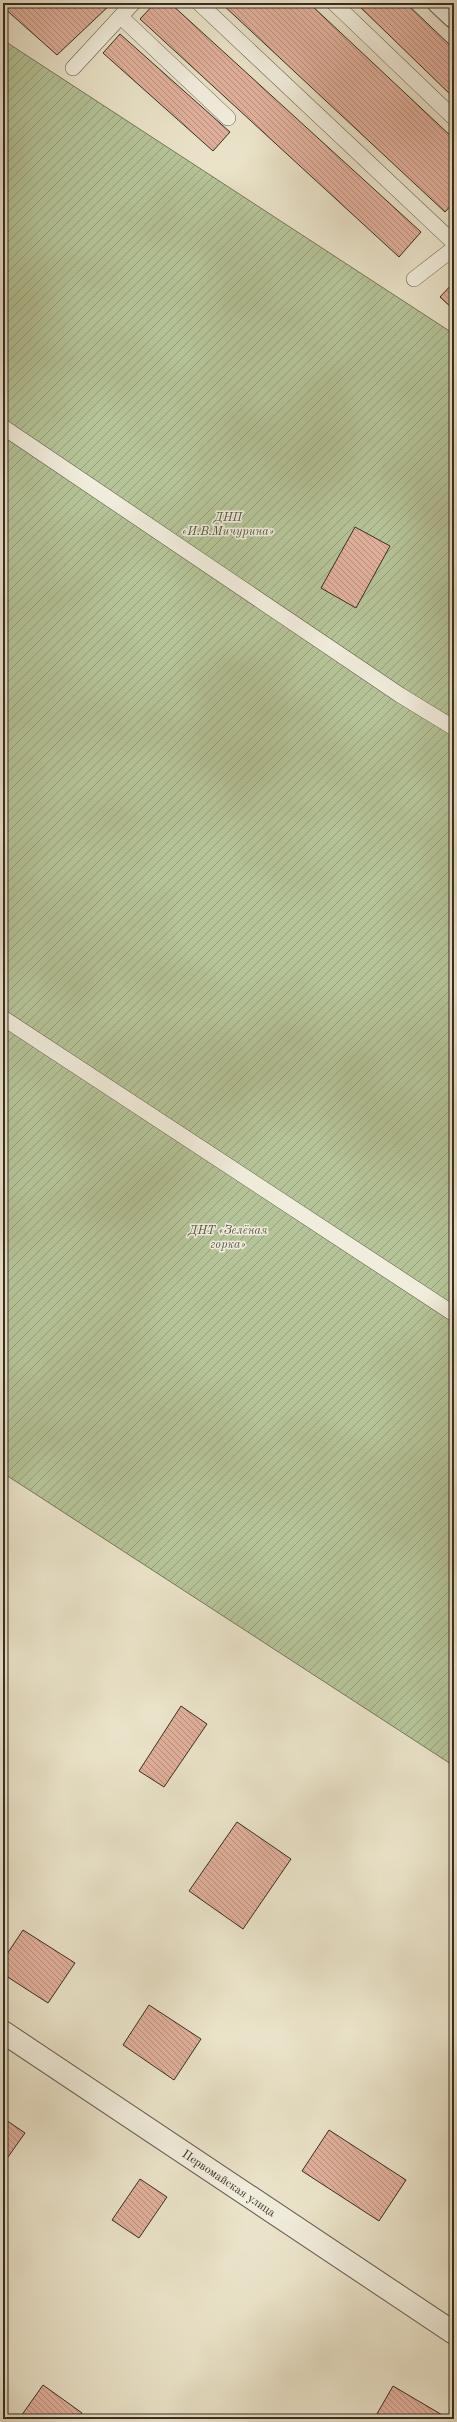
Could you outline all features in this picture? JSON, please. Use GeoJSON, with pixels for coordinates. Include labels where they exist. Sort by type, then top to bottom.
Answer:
{"type":"FeatureCollection","features":[{"type":"Feature","properties":{"kind":"street"},"geometry":{"type":"LineString","coordinates":[[439,3],[454,17]]}},
{"type":"Feature","properties":{"kind":"street","name":"Первомайская улица"},"geometry":{"type":"LineString","coordinates":[[3,2032],[454,2333]]}},
{"type":"Feature","properties":{"kind":"lane"},"geometry":{"type":"LineString","coordinates":[[73,68],[133,3]]}},
{"type":"Feature","properties":{"kind":"lane"},"geometry":{"type":"LineString","coordinates":[[199,3],[454,243]]}},
{"type":"Feature","properties":{"kind":"lane"},"geometry":{"type":"LineString","coordinates":[[334,3],[454,118]]}},
{"type":"Feature","properties":{"kind":"lane"},"geometry":{"type":"LineString","coordinates":[[121,17],[228,118]]}},
{"type":"Feature","properties":{"kind":"lane"},"geometry":{"type":"LineString","coordinates":[[414,279],[454,248]]}},
{"type":"Feature","properties":{"kind":"lane"},"geometry":{"type":"LineString","coordinates":[[3,427],[400,695],[454,728]]}},
{"type":"Feature","properties":{"kind":"lane"},"geometry":{"type":"LineString","coordinates":[[3,1018],[454,1314]]}},
{"type":"Feature","properties":{"kind":"green space"},"geometry":{"type":"Polygon","coordinates":[[[3,40],[454,334],[454,1766],[3,1473],[3,40]]]}},
{"type":"Feature","properties":{"kind":"building"},"geometry":{"type":"Polygon","coordinates":[[[3,3],[42,3],[47,7],[51,3],[112,3],[57,55],[3,7],[3,3]]]}},
{"type":"Feature","properties":{"kind":"building"},"geometry":{"type":"Polygon","coordinates":[[[155,3],[170,3],[421,232],[399,257],[140,19],[155,3]]]}},
{"type":"Feature","properties":{"kind":"building"},"geometry":{"type":"Polygon","coordinates":[[[221,3],[309,3],[454,139],[454,202],[445,212],[221,3]]]}},
{"type":"Feature","properties":{"kind":"building"},"geometry":{"type":"Polygon","coordinates":[[[356,3],[406,3],[454,49],[454,98],[356,3]]]}},
{"type":"Feature","properties":{"kind":"building"},"geometry":{"type":"Polygon","coordinates":[[[120,34],[230,132],[213,151],[103,53],[120,34]]]}},
{"type":"Feature","properties":{"kind":"building"},"geometry":{"type":"Polygon","coordinates":[[[454,282],[454,310],[440,297],[454,282]]]}},
{"type":"Feature","properties":{"kind":"building"},"geometry":{"type":"Polygon","coordinates":[[[355,527],[390,546],[356,608],[321,588],[355,527]]]}},
{"type":"Feature","properties":{"kind":"building"},"geometry":{"type":"Polygon","coordinates":[[[181,1706],[207,1724],[164,1787],[139,1771],[181,1706]]]}},
{"type":"Feature","properties":{"kind":"building"},"geometry":{"type":"Polygon","coordinates":[[[237,1822],[291,1859],[243,1929],[189,1891],[237,1822]]]}},
{"type":"Feature","properties":{"kind":"building"},"geometry":{"type":"Polygon","coordinates":[[[23,1930],[75,1963],[48,2003],[3,1974],[3,1960],[23,1930]]]}},
{"type":"Feature","properties":{"kind":"building"},"geometry":{"type":"Polygon","coordinates":[[[149,2005],[201,2039],[174,2080],[123,2045],[149,2005]]]}},
{"type":"Feature","properties":{"kind":"building"},"geometry":{"type":"Polygon","coordinates":[[[3,2118],[25,2133],[3,2164],[3,2118]]]}},
{"type":"Feature","properties":{"kind":"building"},"geometry":{"type":"Polygon","coordinates":[[[329,2130],[406,2180],[379,2221],[302,2171],[329,2130]]]}},
{"type":"Feature","properties":{"kind":"building"},"geometry":{"type":"Polygon","coordinates":[[[140,2179],[167,2197],[139,2238],[112,2220],[140,2179]]]}},
{"type":"Feature","properties":{"kind":"building"},"geometry":{"type":"Polygon","coordinates":[[[43,2385],[82,2413],[78,2419],[19,2419],[43,2385]]]}},
{"type":"Feature","properties":{"kind":"building"},"geometry":{"type":"Polygon","coordinates":[[[393,2386],[449,2419],[374,2419],[393,2386]]]}},
{"type":"Feature","properties":{"kind":"park label","name":"ДНП «И.В.Мичурина»"},"geometry":{"type":"Point","coordinates":[228,524]}},
{"type":"Feature","properties":{"kind":"park label","name":"ДНТ «Зелёная горка»"},"geometry":{"type":"Point","coordinates":[228,1237]}}]}
